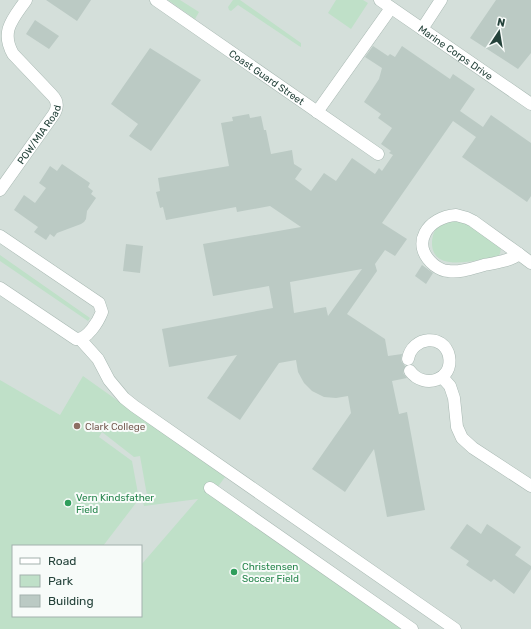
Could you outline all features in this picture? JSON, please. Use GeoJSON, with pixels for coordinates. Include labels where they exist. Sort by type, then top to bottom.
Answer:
{"type":"FeatureCollection","features":[{"type":"Feature","properties":{"kind":"street","name":"POW/MIA Road"},"geometry":{"type":"LineString","coordinates":[[0,190],[54,114],[57,106],[55,98],[12,54],[8,46],[7,30],[26,0]]}},
{"type":"Feature","properties":{"kind":"street","name":"Coast Guard Street"},"geometry":{"type":"LineString","coordinates":[[156,0],[378,154]]}},
{"type":"Feature","properties":{"kind":"street","name":"Marine Corps Drive"},"geometry":{"type":"LineString","coordinates":[[380,0],[531,104]]}},
{"type":"Feature","properties":{"kind":"street"},"geometry":{"type":"LineString","coordinates":[[422,29],[441,0]]}},
{"type":"Feature","properties":{"kind":"street"},"geometry":{"type":"LineString","coordinates":[[317,112],[391,8]]}},
{"type":"Feature","properties":{"kind":"street"},"geometry":{"type":"LineString","coordinates":[[519,254],[516,257],[450,272],[438,268],[427,257],[423,249],[423,239],[426,230],[435,222],[445,217],[456,216],[467,218],[473,221],[519,254],[531,263]]}},
{"type":"Feature","properties":{"kind":"street"},"geometry":{"type":"LineString","coordinates":[[0,236],[99,303],[102,309],[101,315],[87,336],[80,339]]}},
{"type":"Feature","properties":{"kind":"street"},"geometry":{"type":"LineString","coordinates":[[0,288],[72,337],[80,339],[98,359],[109,380],[124,398],[134,406],[455,629]]}},
{"type":"Feature","properties":{"kind":"street"},"geometry":{"type":"LineString","coordinates":[[425,340],[438,342],[448,352],[450,361],[448,370],[442,377],[434,381],[425,381],[417,378],[409,365],[411,350],[417,344],[425,340]]}},
{"type":"Feature","properties":{"kind":"street"},"geometry":{"type":"LineString","coordinates":[[442,377],[450,386],[454,398],[457,427],[462,438],[473,448],[531,486]]}},
{"type":"Feature","properties":{"kind":"street"},"geometry":{"type":"LineString","coordinates":[[210,488],[412,629]]}},
{"type":"Feature","properties":{"kind":"shaded area"},"geometry":{"type":"Polygon","coordinates":[[[0,0],[531,0],[531,629],[0,629],[0,0]]]}},
{"type":"Feature","properties":{"kind":"green space"},"geometry":{"type":"Polygon","coordinates":[[[168,0],[180,0],[199,12],[195,19],[168,0]]]}},
{"type":"Feature","properties":{"kind":"green space"},"geometry":{"type":"Polygon","coordinates":[[[233,0],[240,0],[301,43],[301,47],[238,5],[231,11],[229,10],[228,7],[233,0]]]}},
{"type":"Feature","properties":{"kind":"green space"},"geometry":{"type":"Polygon","coordinates":[[[336,0],[363,0],[368,3],[351,29],[328,13],[336,0]]]}},
{"type":"Feature","properties":{"kind":"green space"},"geometry":{"type":"Polygon","coordinates":[[[448,220],[466,222],[501,247],[500,254],[498,256],[459,262],[449,262],[441,259],[435,254],[432,245],[433,236],[438,227],[448,220]]]}},
{"type":"Feature","properties":{"kind":"green space"},"geometry":{"type":"Polygon","coordinates":[[[0,255],[90,318],[88,321],[0,261],[0,255]]]}},
{"type":"Feature","properties":{"kind":"green space","name":"Clark College"},"geometry":{"type":"Polygon","coordinates":[[[83,376],[225,477],[212,495],[401,629],[0,629],[0,380],[60,415],[83,376]],[[102,432],[99,437],[132,461],[139,499],[104,545],[12,545],[12,617],[142,617],[142,564],[198,499],[144,506],[143,502],[148,501],[140,456],[134,457],[102,432]]]}},
{"type":"Feature","properties":{"kind":"building"},"geometry":{"type":"Polygon","coordinates":[[[46,0],[91,0],[77,21],[46,0]]]}},
{"type":"Feature","properties":{"kind":"building"},"geometry":{"type":"Polygon","coordinates":[[[496,0],[531,0],[531,53],[518,69],[470,38],[496,0]]]}},
{"type":"Feature","properties":{"kind":"building"},"geometry":{"type":"Polygon","coordinates":[[[35,20],[59,36],[49,49],[26,34],[35,20]]]}},
{"type":"Feature","properties":{"kind":"building"},"geometry":{"type":"Polygon","coordinates":[[[373,46],[388,56],[390,54],[395,57],[402,46],[450,79],[453,74],[475,89],[460,111],[483,127],[491,115],[531,143],[531,196],[527,202],[462,157],[476,137],[453,121],[382,223],[407,239],[395,256],[385,250],[375,264],[377,271],[347,314],[385,339],[388,356],[402,354],[401,361],[405,366],[403,373],[407,378],[392,381],[399,414],[407,412],[425,510],[387,517],[374,449],[345,492],[312,469],[351,413],[348,396],[336,398],[324,397],[312,391],[304,383],[298,372],[296,360],[279,363],[240,420],[207,398],[237,355],[169,367],[162,329],[273,308],[269,286],[213,296],[203,244],[301,227],[270,206],[237,212],[236,207],[166,220],[163,207],[160,208],[156,192],[160,191],[158,178],[229,166],[221,123],[233,121],[232,117],[249,114],[250,118],[261,116],[264,130],[266,130],[271,154],[292,150],[294,164],[302,169],[295,179],[311,191],[324,173],[336,181],[352,158],[375,174],[379,168],[382,171],[393,155],[389,153],[391,151],[381,144],[392,128],[378,118],[381,114],[364,102],[379,79],[382,68],[365,57],[373,46]],[[362,269],[290,282],[294,313],[326,307],[328,316],[362,269]]]}},
{"type":"Feature","properties":{"kind":"building"},"geometry":{"type":"Polygon","coordinates":[[[150,48],[201,80],[151,151],[129,136],[138,124],[111,104],[150,48]]]}},
{"type":"Feature","properties":{"kind":"building"},"geometry":{"type":"Polygon","coordinates":[[[62,164],[90,183],[88,187],[93,191],[91,194],[96,198],[87,211],[84,222],[57,233],[54,237],[50,234],[46,240],[34,232],[38,227],[14,210],[24,195],[35,203],[46,188],[39,183],[50,166],[57,171],[62,164]]]}},
{"type":"Feature","properties":{"kind":"building"},"geometry":{"type":"Polygon","coordinates":[[[126,244],[143,246],[140,273],[123,271],[126,244]]]}},
{"type":"Feature","properties":{"kind":"building"},"geometry":{"type":"Polygon","coordinates":[[[422,265],[433,273],[426,284],[415,276],[422,265]]]}},
{"type":"Feature","properties":{"kind":"building"},"geometry":{"type":"Polygon","coordinates":[[[467,524],[481,534],[487,524],[521,547],[515,555],[531,566],[531,569],[514,594],[494,579],[491,582],[466,565],[469,561],[450,548],[467,524]]]}},
{"type":"Feature","properties":{"kind":"place","name":"Clark College"},"geometry":{"type":"Point","coordinates":[77,426]}},
{"type":"Feature","properties":{"kind":"place","name":"Vern Kindsfather Field"},"geometry":{"type":"Point","coordinates":[68,503]}},
{"type":"Feature","properties":{"kind":"place","name":"Christensen Soccer Field"},"geometry":{"type":"Point","coordinates":[234,572]}}]}
